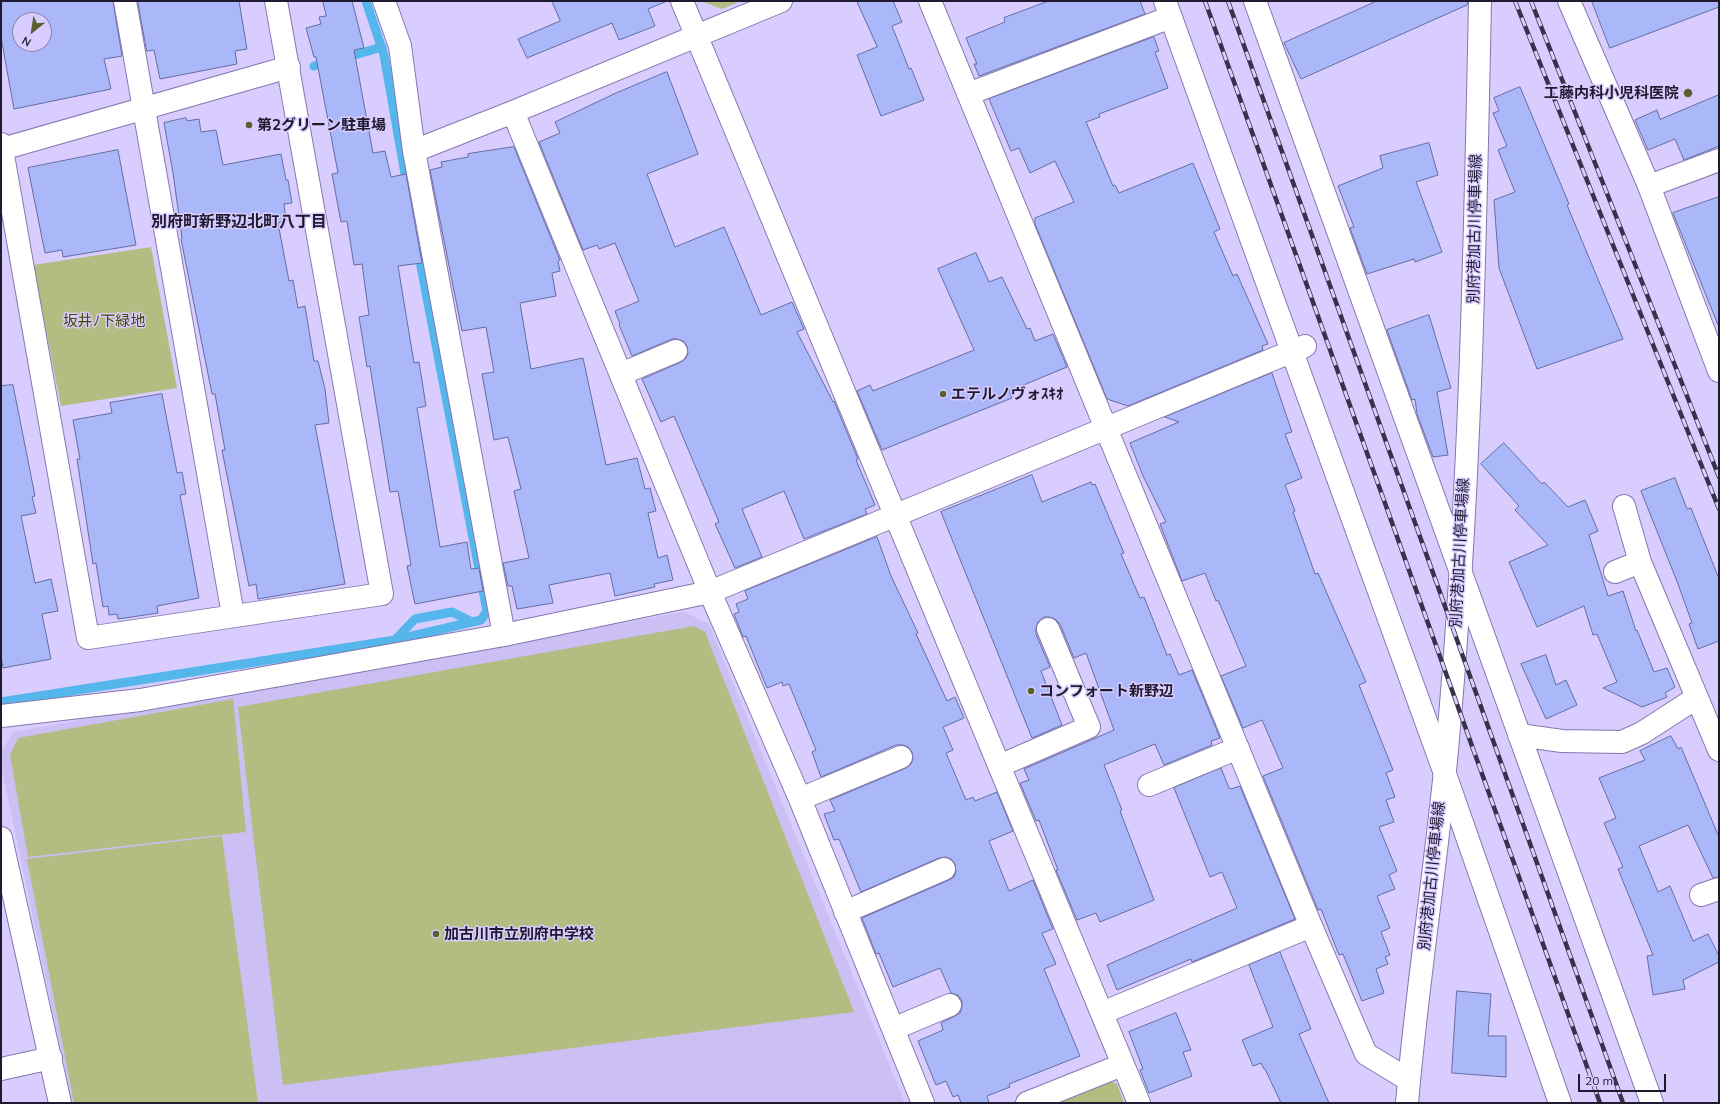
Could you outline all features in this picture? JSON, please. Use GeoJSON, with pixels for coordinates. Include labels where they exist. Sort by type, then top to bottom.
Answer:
{"type":"FeatureCollection","features":[{"type":"Feature","properties":{"kind":"street"},"geometry":{"type":"LineString","coordinates":[[125,1],[233,615]]}},
{"type":"Feature","properties":{"kind":"street"},"geometry":{"type":"LineString","coordinates":[[276,1],[289,67],[382,594],[233,615],[88,638],[2,147],[145,109],[289,67]]}},
{"type":"Feature","properties":{"kind":"street"},"geometry":{"type":"LineString","coordinates":[[384,1],[400,46],[414,151],[504,635]]}},
{"type":"Feature","properties":{"kind":"street"},"geometry":{"type":"LineString","coordinates":[[682,1],[1139,1103]]}},
{"type":"Feature","properties":{"kind":"street"},"geometry":{"type":"LineString","coordinates":[[414,151],[513,112],[781,1]]}},
{"type":"Feature","properties":{"kind":"street"},"geometry":{"type":"LineString","coordinates":[[930,1],[1311,926],[1366,1054],[1409,1080]]}},
{"type":"Feature","properties":{"kind":"street"},"geometry":{"type":"LineString","coordinates":[[1255,1],[1460,574],[1485,637],[1652,1103]]}},
{"type":"Feature","properties":{"kind":"street","name":"別府港加古川停車場線"},"geometry":{"type":"LineString","coordinates":[[1407,1103],[1444,771],[1460,574],[1475,272],[1480,1]]}},
{"type":"Feature","properties":{"kind":"street"},"geometry":{"type":"LineString","coordinates":[[1569,1],[1649,186],[1719,371]]}},
{"type":"Feature","properties":{"kind":"street"},"geometry":{"type":"LineString","coordinates":[[968,94],[1168,9],[1298,348],[1560,1103]]}},
{"type":"Feature","properties":{"kind":"street"},"geometry":{"type":"LineString","coordinates":[[513,112],[710,592],[800,800],[923,1103]]}},
{"type":"Feature","properties":{"kind":"street"},"geometry":{"type":"LineString","coordinates":[[1649,186],[1719,160]]}},
{"type":"Feature","properties":{"kind":"street"},"geometry":{"type":"LineString","coordinates":[[1,716],[140,700],[504,635],[710,592],[1106,429],[1298,348]]}},
{"type":"Feature","properties":{"kind":"street"},"geometry":{"type":"LineString","coordinates":[[621,374],[676,351]]}},
{"type":"Feature","properties":{"kind":"street"},"geometry":{"type":"LineString","coordinates":[[1624,506],[1640,562],[1719,750]]}},
{"type":"Feature","properties":{"kind":"street"},"geometry":{"type":"LineString","coordinates":[[1615,572],[1640,562]]}},
{"type":"Feature","properties":{"kind":"street"},"geometry":{"type":"LineString","coordinates":[[999,766],[1089,727],[1048,629]]}},
{"type":"Feature","properties":{"kind":"street"},"geometry":{"type":"LineString","coordinates":[[1519,735],[1562,741],[1622,742],[1642,733],[1696,698]]}},
{"type":"Feature","properties":{"kind":"street"},"geometry":{"type":"LineString","coordinates":[[1149,785],[1238,748]]}},
{"type":"Feature","properties":{"kind":"street"},"geometry":{"type":"LineString","coordinates":[[800,800],[901,757]]}},
{"type":"Feature","properties":{"kind":"street"},"geometry":{"type":"LineString","coordinates":[[1,838],[60,1103]]}},
{"type":"Feature","properties":{"kind":"street"},"geometry":{"type":"LineString","coordinates":[[845,912],[944,869]]}},
{"type":"Feature","properties":{"kind":"street"},"geometry":{"type":"LineString","coordinates":[[1102,1013],[1311,926]]}},
{"type":"Feature","properties":{"kind":"street"},"geometry":{"type":"LineString","coordinates":[[893,1029],[950,1005]]}},
{"type":"Feature","properties":{"kind":"street"},"geometry":{"type":"LineString","coordinates":[[1,1069],[51,1058]]}},
{"type":"Feature","properties":{"kind":"street"},"geometry":{"type":"LineString","coordinates":[[1027,1103],[1122,1065]]}},
{"type":"Feature","properties":{"kind":"shaded area","name":"加古川市立別府中学校"},"geometry":{"type":"Polygon","coordinates":[[[684,612],[709,624],[905,1103],[72,1103],[1,765],[1,753],[13,732],[684,612]]]}},
{"type":"Feature","properties":{"kind":"green space"},"geometry":{"type":"Polygon","coordinates":[[[701,1],[741,1],[722,9],[701,1]]]}},
{"type":"Feature","properties":{"kind":"green space","name":"坂井ﾉ下緑地"},"geometry":{"type":"Polygon","coordinates":[[[151,247],[177,388],[61,406],[33,265],[151,247]]]}},
{"type":"Feature","properties":{"kind":"green space","name":"加古川市立別府中学校"},"geometry":{"type":"Polygon","coordinates":[[[694,626],[705,632],[854,1012],[283,1085],[238,707],[694,626]]]}},
{"type":"Feature","properties":{"kind":"green space"},"geometry":{"type":"Polygon","coordinates":[[[233,699],[246,832],[28,857],[10,755],[18,738],[233,699]]]}},
{"type":"Feature","properties":{"kind":"green space"},"geometry":{"type":"Polygon","coordinates":[[[222,836],[258,1103],[74,1103],[27,859],[222,836]]]}},
{"type":"Feature","properties":{"kind":"green space"},"geometry":{"type":"Polygon","coordinates":[[[1105,1078],[1117,1084],[1124,1103],[1045,1103],[1105,1078]]]}},
{"type":"Feature","properties":{"kind":"building"},"geometry":{"type":"Polygon","coordinates":[[[1,1],[113,1],[122,56],[104,59],[111,89],[14,109],[1,37],[1,1]]]}},
{"type":"Feature","properties":{"kind":"building"},"geometry":{"type":"Polygon","coordinates":[[[138,1],[239,1],[247,49],[235,51],[237,64],[160,79],[154,50],[147,51],[138,1]]]}},
{"type":"Feature","properties":{"kind":"building"},"geometry":{"type":"Polygon","coordinates":[[[323,1],[352,1],[364,48],[354,50],[373,153],[385,151],[391,177],[406,174],[422,263],[398,266],[414,363],[419,362],[426,406],[417,408],[440,547],[467,542],[471,569],[479,568],[483,591],[415,604],[407,566],[411,565],[398,491],[390,492],[370,366],[367,367],[359,317],[369,315],[362,264],[354,265],[347,221],[341,222],[332,174],[338,173],[316,57],[314,57],[306,28],[321,24],[319,17],[326,16],[323,1]]]}},
{"type":"Feature","properties":{"kind":"building"},"geometry":{"type":"Polygon","coordinates":[[[552,1],[665,2],[648,9],[655,26],[619,40],[612,23],[527,58],[518,39],[560,21],[552,1]]]}},
{"type":"Feature","properties":{"kind":"building"},"geometry":{"type":"Polygon","coordinates":[[[857,1],[893,1],[902,22],[892,26],[909,69],[911,68],[924,100],[881,116],[857,55],[877,47],[857,1]]]}},
{"type":"Feature","properties":{"kind":"building"},"geometry":{"type":"Polygon","coordinates":[[[1049,1],[1140,1],[1145,14],[979,76],[974,64],[977,64],[966,38],[1005,22],[1004,18],[1049,1]]]}},
{"type":"Feature","properties":{"kind":"building"},"geometry":{"type":"Polygon","coordinates":[[[1377,1],[1468,1],[1467,5],[1301,79],[1284,43],[1377,1]]]}},
{"type":"Feature","properties":{"kind":"building"},"geometry":{"type":"Polygon","coordinates":[[[1592,1],[1719,1],[1719,7],[1610,48],[1592,1]]]}},
{"type":"Feature","properties":{"kind":"building"},"geometry":{"type":"Polygon","coordinates":[[[1154,37],[1159,51],[1155,52],[1168,88],[1099,114],[1100,117],[1086,122],[1113,186],[1115,185],[1119,193],[1193,163],[1220,229],[1214,232],[1233,276],[1237,274],[1268,344],[1262,346],[1263,350],[1128,406],[1107,399],[1035,224],[1035,218],[1074,202],[1055,161],[1030,173],[1019,148],[1011,151],[989,99],[1154,37]]]}},
{"type":"Feature","properties":{"kind":"building"},"geometry":{"type":"Polygon","coordinates":[[[667,72],[698,154],[647,174],[675,247],[724,227],[761,315],[792,302],[804,329],[797,332],[833,402],[834,401],[875,505],[865,509],[867,514],[804,539],[784,491],[742,509],[762,557],[735,568],[715,524],[719,522],[674,416],[661,422],[642,379],[681,362],[686,358],[688,353],[687,346],[683,341],[672,339],[632,356],[619,325],[620,324],[615,311],[639,301],[615,243],[599,249],[597,245],[583,250],[539,142],[560,133],[555,122],[616,93],[667,72]]]}},
{"type":"Feature","properties":{"kind":"building"},"geometry":{"type":"Polygon","coordinates":[[[1520,87],[1623,339],[1537,369],[1499,268],[1494,200],[1515,192],[1498,150],[1507,146],[1493,113],[1499,111],[1494,98],[1520,87]]]}},
{"type":"Feature","properties":{"kind":"building"},"geometry":{"type":"Polygon","coordinates":[[[1719,95],[1719,146],[1684,160],[1675,139],[1648,150],[1635,120],[1657,110],[1660,119],[1719,95]]]}},
{"type":"Feature","properties":{"kind":"building"},"geometry":{"type":"Polygon","coordinates":[[[186,118],[187,121],[199,119],[201,132],[216,130],[223,165],[281,154],[292,203],[284,204],[286,221],[278,223],[289,281],[293,280],[298,308],[305,306],[314,361],[318,361],[325,389],[329,423],[315,425],[345,584],[258,599],[256,584],[249,586],[222,450],[225,450],[215,394],[212,394],[181,239],[173,173],[164,123],[186,118]]]}},
{"type":"Feature","properties":{"kind":"building"},"geometry":{"type":"Polygon","coordinates":[[[1429,143],[1438,175],[1416,182],[1442,252],[1415,262],[1414,259],[1367,274],[1350,228],[1354,227],[1338,186],[1383,168],[1380,156],[1429,143]]]}},
{"type":"Feature","properties":{"kind":"building"},"geometry":{"type":"Polygon","coordinates":[[[514,147],[560,260],[558,261],[560,271],[552,273],[556,296],[520,303],[531,369],[583,358],[606,465],[637,458],[645,489],[650,488],[656,511],[648,513],[658,558],[667,555],[673,580],[654,584],[655,587],[615,596],[610,573],[549,585],[553,603],[517,609],[512,586],[508,586],[503,563],[529,558],[514,491],[521,489],[508,437],[494,440],[482,374],[494,372],[486,327],[462,331],[430,170],[442,167],[441,162],[468,157],[468,154],[514,147]]]}},
{"type":"Feature","properties":{"kind":"building"},"geometry":{"type":"Polygon","coordinates":[[[118,150],[136,245],[63,257],[62,250],[45,253],[28,168],[118,150]]]}},
{"type":"Feature","properties":{"kind":"building"},"geometry":{"type":"Polygon","coordinates":[[[1719,197],[1719,325],[1718,325],[1673,213],[1719,197]]]}},
{"type":"Feature","properties":{"kind":"building"},"geometry":{"type":"Polygon","coordinates":[[[976,253],[989,282],[1002,277],[1027,329],[1030,328],[1035,341],[1053,334],[1067,367],[1009,391],[1012,398],[882,450],[857,391],[870,385],[873,391],[974,350],[938,269],[976,253]]]}},
{"type":"Feature","properties":{"kind":"building"},"geometry":{"type":"Polygon","coordinates":[[[1429,315],[1451,388],[1437,392],[1448,455],[1433,457],[1417,414],[1415,399],[1412,400],[1387,330],[1429,315]]]}},
{"type":"Feature","properties":{"kind":"building"},"geometry":{"type":"Polygon","coordinates":[[[1272,373],[1292,432],[1285,434],[1302,478],[1285,485],[1295,511],[1293,512],[1315,574],[1318,573],[1366,682],[1359,685],[1393,770],[1386,773],[1395,797],[1386,800],[1394,822],[1379,827],[1397,871],[1389,875],[1395,889],[1377,896],[1390,928],[1381,932],[1390,955],[1385,957],[1388,964],[1376,969],[1384,993],[1362,1001],[1343,954],[1339,955],[1321,909],[1318,910],[1263,776],[1283,768],[1262,720],[1243,728],[1221,676],[1246,666],[1218,600],[1216,601],[1205,573],[1182,581],[1160,524],[1166,522],[1143,476],[1130,443],[1179,422],[1165,417],[1272,373]]]}},
{"type":"Feature","properties":{"kind":"building"},"geometry":{"type":"Polygon","coordinates":[[[13,385],[35,496],[32,497],[36,513],[21,516],[35,583],[51,579],[58,611],[42,614],[51,659],[3,668],[1,656],[1,386],[13,385]]]}},
{"type":"Feature","properties":{"kind":"building"},"geometry":{"type":"Polygon","coordinates":[[[162,394],[177,473],[182,472],[186,494],[180,495],[199,598],[157,606],[158,613],[118,619],[117,614],[109,615],[108,606],[103,607],[96,563],[93,564],[77,459],[80,459],[73,420],[112,413],[110,403],[162,394]]]}},
{"type":"Feature","properties":{"kind":"building"},"geometry":{"type":"Polygon","coordinates":[[[1504,443],[1542,484],[1544,482],[1568,507],[1585,500],[1598,531],[1589,535],[1608,596],[1623,591],[1636,631],[1637,630],[1654,672],[1667,668],[1675,687],[1665,693],[1667,697],[1642,707],[1603,688],[1617,682],[1597,634],[1593,635],[1584,606],[1537,627],[1509,562],[1548,545],[1515,510],[1519,506],[1481,464],[1504,443]]]}},
{"type":"Feature","properties":{"kind":"building"},"geometry":{"type":"Polygon","coordinates":[[[1032,475],[1042,502],[1091,482],[1092,485],[1095,484],[1124,553],[1121,554],[1140,598],[1144,597],[1167,655],[1170,654],[1179,675],[1192,670],[1220,738],[1211,741],[1212,745],[1164,765],[1155,744],[1104,765],[1122,810],[1120,811],[1154,900],[1100,922],[1096,913],[1077,920],[1056,870],[1058,870],[1039,820],[1036,821],[1020,783],[1029,780],[1024,769],[1114,730],[1086,653],[1074,658],[1060,624],[1055,619],[1044,617],[1038,622],[1036,634],[1050,667],[1041,671],[1062,725],[1032,738],[941,512],[1032,475]]]}},
{"type":"Feature","properties":{"kind":"building"},"geometry":{"type":"Polygon","coordinates":[[[1675,478],[1687,509],[1691,508],[1719,579],[1719,641],[1698,649],[1689,624],[1692,623],[1678,584],[1641,491],[1675,478]]]}},
{"type":"Feature","properties":{"kind":"building"},"geometry":{"type":"Polygon","coordinates":[[[877,537],[891,576],[918,633],[916,634],[947,701],[955,697],[964,718],[943,727],[953,750],[946,753],[966,800],[973,797],[975,801],[997,792],[1013,831],[989,841],[1009,891],[1033,880],[1053,929],[1042,933],[1056,964],[1044,969],[1080,1056],[1009,1084],[1010,1087],[987,1096],[989,1103],[961,1103],[958,1095],[953,1097],[946,1081],[936,1085],[918,1041],[943,1030],[941,1023],[960,1013],[962,1007],[962,1001],[958,995],[951,993],[940,968],[893,987],[879,953],[876,954],[862,918],[949,880],[954,877],[956,871],[955,864],[951,859],[946,857],[939,858],[861,892],[839,839],[834,840],[824,814],[835,811],[830,800],[906,768],[911,764],[913,759],[912,752],[908,747],[896,745],[821,777],[812,752],[816,750],[789,684],[783,686],[782,682],[767,688],[746,636],[743,637],[734,614],[739,612],[736,604],[748,599],[745,591],[877,537]]]}},
{"type":"Feature","properties":{"kind":"building"},"geometry":{"type":"Polygon","coordinates":[[[1546,655],[1556,685],[1566,680],[1577,705],[1546,719],[1521,664],[1546,655]]]}},
{"type":"Feature","properties":{"kind":"building"},"geometry":{"type":"Polygon","coordinates":[[[1671,736],[1678,749],[1681,747],[1719,837],[1719,877],[1713,878],[1688,825],[1639,846],[1658,892],[1670,886],[1693,941],[1708,934],[1719,956],[1719,962],[1683,980],[1685,989],[1653,995],[1647,956],[1653,955],[1618,869],[1623,867],[1604,823],[1616,818],[1599,778],[1645,760],[1640,751],[1671,736]]]}},
{"type":"Feature","properties":{"kind":"building"},"geometry":{"type":"Polygon","coordinates":[[[1221,768],[1229,788],[1231,789],[1240,786],[1295,919],[1192,962],[1191,959],[1117,990],[1107,965],[1237,908],[1222,872],[1210,877],[1174,788],[1221,768]]]}},
{"type":"Feature","properties":{"kind":"building"},"geometry":{"type":"Polygon","coordinates":[[[1280,952],[1311,1029],[1299,1034],[1329,1103],[1281,1103],[1261,1063],[1253,1066],[1242,1040],[1273,1027],[1249,965],[1280,952]]]}},
{"type":"Feature","properties":{"kind":"building"},"geometry":{"type":"Polygon","coordinates":[[[1457,991],[1491,994],[1488,1036],[1506,1036],[1506,1077],[1452,1073],[1457,991]]]}},
{"type":"Feature","properties":{"kind":"building"},"geometry":{"type":"Polygon","coordinates":[[[1176,1013],[1191,1050],[1183,1052],[1192,1076],[1149,1093],[1140,1070],[1143,1069],[1129,1032],[1176,1013]]]}},
{"type":"Feature","properties":{"kind":"waterway"},"geometry":{"type":"LineString","coordinates":[[366,1],[384,55],[407,185]]}},
{"type":"Feature","properties":{"kind":"waterway"},"geometry":{"type":"LineString","coordinates":[[344,58],[382,47]]}},
{"type":"Feature","properties":{"kind":"waterway"},"geometry":{"type":"LineString","coordinates":[[314,66],[329,62]]}},
{"type":"Feature","properties":{"kind":"waterway"},"geometry":{"type":"LineString","coordinates":[[1,702],[395,640],[415,619],[452,612],[472,622],[481,620],[487,611],[418,251]]}},
{"type":"Feature","properties":{"kind":"waterway"},"geometry":{"type":"LineString","coordinates":[[395,640],[472,622]]}},
{"type":"Feature","properties":{"kind":"railway"},"geometry":{"type":"LineString","coordinates":[[1205,1],[1600,1103]]}},
{"type":"Feature","properties":{"kind":"railway"},"geometry":{"type":"LineString","coordinates":[[1228,1],[1623,1103]]}},
{"type":"Feature","properties":{"kind":"railway"},"geometry":{"type":"LineString","coordinates":[[1515,1],[1719,509]]}},
{"type":"Feature","properties":{"kind":"railway"},"geometry":{"type":"LineString","coordinates":[[1531,1],[1719,477]]}},
{"type":"Feature","properties":{"kind":"place","name":"工藤内科小児科医院"},"geometry":{"type":"Point","coordinates":[1688,93]}},
{"type":"Feature","properties":{"kind":"place","name":"第2グリーン駐車場"},"geometry":{"type":"Point","coordinates":[249,125]}},
{"type":"Feature","properties":{"kind":"place","name":"エテルノヴォｽｷｵ"},"geometry":{"type":"Point","coordinates":[943,394]}},
{"type":"Feature","properties":{"kind":"place","name":"コンフォート新野辺"},"geometry":{"type":"Point","coordinates":[1031,691]}},
{"type":"Feature","properties":{"kind":"place","name":"加古川市立別府中学校"},"geometry":{"type":"Point","coordinates":[436,934]}},
{"type":"Feature","properties":{"kind":"district","name":"別府町新野辺北町八丁目"},"geometry":{"type":"Point","coordinates":[239,222]}}]}
